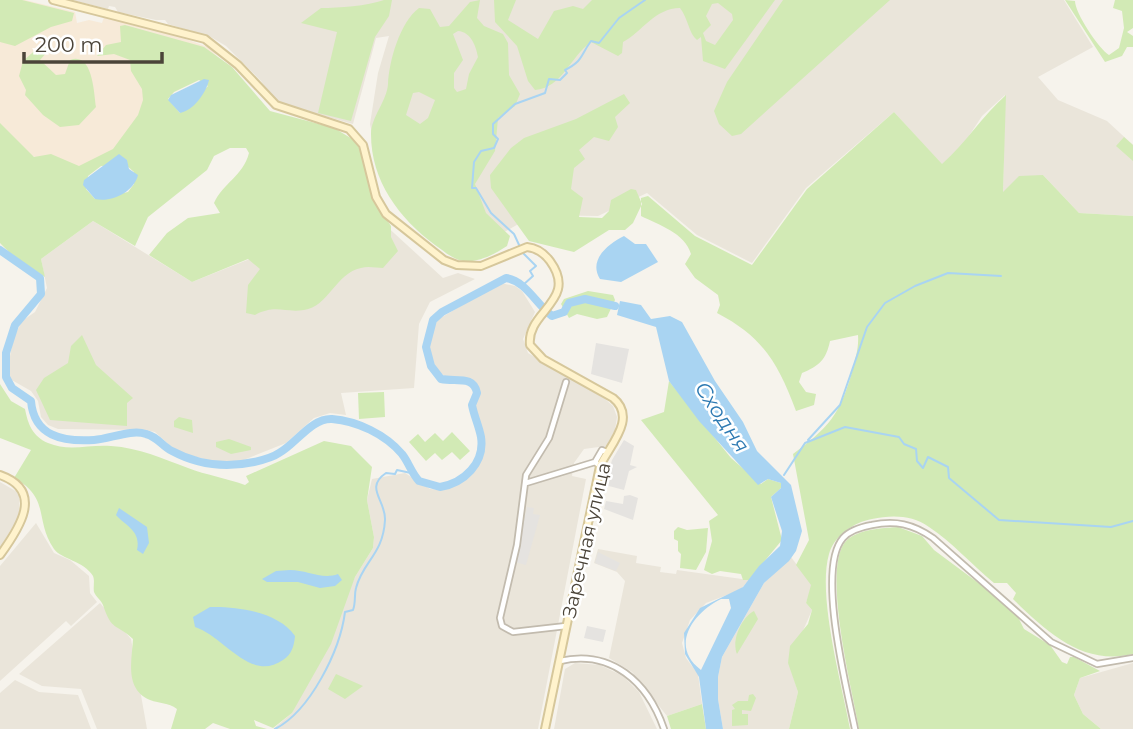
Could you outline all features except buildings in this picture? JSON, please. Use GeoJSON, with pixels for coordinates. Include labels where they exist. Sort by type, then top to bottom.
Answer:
{"type":"FeatureCollection","features":[{"type":"Feature","properties":{"kind":"main road","name":"Заречная улица"},"geometry":{"type":"LineString","coordinates":[[53,0],[191,34],[215,45],[276,105],[342,125],[357,136],[366,151],[381,207],[394,222],[441,258],[472,267],[487,264],[522,247],[532,247],[542,253],[559,280],[558,291],[538,321],[529,341],[537,354],[620,405],[623,422],[598,464],[545,729]]}},
{"type":"Feature","properties":{"kind":"main road"},"geometry":{"type":"LineString","coordinates":[[0,475],[21,489],[26,505],[20,524],[0,555]]}},
{"type":"Feature","properties":{"kind":"street"},"geometry":{"type":"LineString","coordinates":[[566,382],[558,416],[549,438],[530,464],[500,622],[505,629],[513,632],[566,626]]}},
{"type":"Feature","properties":{"kind":"street"},"geometry":{"type":"LineString","coordinates":[[526,483],[598,464]]}},
{"type":"Feature","properties":{"kind":"street"},"geometry":{"type":"LineString","coordinates":[[855,729],[834,617],[832,563],[842,538],[861,527],[891,522],[914,526],[933,538],[1051,642],[1097,664],[1133,658]]}},
{"type":"Feature","properties":{"kind":"street"},"geometry":{"type":"LineString","coordinates":[[558,662],[591,659],[621,668],[651,700],[664,729]]}},
{"type":"Feature","properties":{"kind":"shaded area"},"geometry":{"type":"Polygon","coordinates":[[[0,0],[25,0],[75,12],[77,23],[89,20],[102,23],[104,17],[167,32],[210,48],[221,61],[183,81],[137,133],[81,176],[54,167],[27,153],[0,130],[0,0]]]}},
{"type":"Feature","properties":{"kind":"shaded area"},"geometry":{"type":"Polygon","coordinates":[[[72,0],[1064,0],[1093,47],[1038,77],[1058,100],[1107,121],[1133,145],[1133,216],[1079,213],[1043,175],[1003,193],[1005,95],[982,116],[963,145],[942,165],[894,112],[806,188],[752,263],[697,235],[647,193],[598,216],[534,215],[459,258],[378,163],[370,124],[378,73],[389,36],[376,38],[353,124],[275,102],[261,81],[226,46],[211,37],[168,24],[165,20],[118,12],[115,7],[109,6],[108,9],[72,0]]]}},
{"type":"Feature","properties":{"kind":"shaded area"},"geometry":{"type":"Polygon","coordinates":[[[370,211],[443,278],[458,273],[475,279],[430,302],[419,324],[414,388],[341,393],[346,415],[330,413],[314,418],[286,443],[236,463],[220,463],[177,452],[155,432],[146,430],[58,429],[48,425],[41,417],[38,401],[31,391],[10,379],[9,362],[13,339],[22,321],[35,312],[47,288],[41,259],[93,221],[192,282],[370,211]]]}},
{"type":"Feature","properties":{"kind":"shaded area"},"geometry":{"type":"Polygon","coordinates":[[[500,283],[515,286],[522,291],[535,312],[523,339],[528,353],[605,399],[613,406],[617,417],[615,430],[606,446],[584,449],[574,463],[572,476],[586,479],[538,729],[273,729],[292,713],[355,577],[373,548],[374,537],[367,500],[372,479],[405,473],[430,489],[443,490],[466,478],[478,462],[483,441],[475,406],[479,389],[468,378],[449,378],[436,371],[428,342],[437,320],[500,283]]]}},
{"type":"Feature","properties":{"kind":"shaded area"},"geometry":{"type":"Polygon","coordinates":[[[596,343],[629,349],[622,383],[591,374],[596,343]]]}},
{"type":"Feature","properties":{"kind":"shaded area"},"geometry":{"type":"Polygon","coordinates":[[[624,440],[634,446],[630,465],[637,467],[629,471],[624,490],[605,485],[612,460],[624,440]]]}},
{"type":"Feature","properties":{"kind":"shaded area"},"geometry":{"type":"Polygon","coordinates":[[[0,482],[19,493],[19,516],[0,548],[0,482]]]}},
{"type":"Feature","properties":{"kind":"shaded area"},"geometry":{"type":"Polygon","coordinates":[[[624,496],[638,498],[633,520],[604,509],[606,501],[623,504],[624,496]]]}},
{"type":"Feature","properties":{"kind":"shaded area"},"geometry":{"type":"Polygon","coordinates":[[[527,507],[534,508],[533,514],[540,515],[526,565],[515,562],[527,507]]]}},
{"type":"Feature","properties":{"kind":"shaded area"},"geometry":{"type":"Polygon","coordinates":[[[36,523],[54,553],[70,560],[89,576],[90,593],[97,602],[71,626],[66,621],[0,681],[0,566],[36,523]]]}},
{"type":"Feature","properties":{"kind":"shaded area"},"geometry":{"type":"Polygon","coordinates":[[[598,549],[637,556],[636,563],[661,567],[660,572],[676,574],[677,570],[749,580],[740,590],[706,603],[690,620],[682,643],[686,658],[698,674],[702,704],[667,716],[632,672],[609,658],[625,581],[617,572],[594,563],[598,549]]]}},
{"type":"Feature","properties":{"kind":"shaded area"},"geometry":{"type":"Polygon","coordinates":[[[598,552],[620,563],[616,571],[595,563],[598,552]]]}},
{"type":"Feature","properties":{"kind":"shaded area"},"geometry":{"type":"Polygon","coordinates":[[[791,557],[812,585],[806,603],[812,610],[789,663],[798,692],[789,729],[723,729],[718,699],[722,657],[764,583],[791,557]]]}},
{"type":"Feature","properties":{"kind":"shaded area"},"geometry":{"type":"Polygon","coordinates":[[[100,603],[131,639],[147,729],[97,729],[81,689],[42,686],[19,674],[100,603]]]}},
{"type":"Feature","properties":{"kind":"shaded area"},"geometry":{"type":"Polygon","coordinates":[[[587,626],[606,630],[603,642],[584,638],[587,626]]]}},
{"type":"Feature","properties":{"kind":"shaded area"},"geometry":{"type":"Polygon","coordinates":[[[575,663],[600,665],[623,676],[639,692],[657,729],[554,729],[565,669],[575,663]]]}},
{"type":"Feature","properties":{"kind":"shaded area"},"geometry":{"type":"Polygon","coordinates":[[[1133,663],[1133,729],[1101,729],[1083,714],[1074,695],[1080,678],[1133,663]]]}},
{"type":"Feature","properties":{"kind":"shaded area"},"geometry":{"type":"Polygon","coordinates":[[[15,680],[39,692],[78,695],[91,729],[0,729],[0,693],[15,680]]]}},
{"type":"Feature","properties":{"kind":"green space"},"geometry":{"type":"Polygon","coordinates":[[[0,0],[22,0],[74,13],[72,21],[51,27],[15,46],[0,42],[0,0]]]}},
{"type":"Feature","properties":{"kind":"green space"},"geometry":{"type":"Polygon","coordinates":[[[392,0],[389,16],[375,37],[351,121],[318,113],[337,32],[301,23],[321,8],[370,4],[392,0]]]}},
{"type":"Feature","properties":{"kind":"green space"},"geometry":{"type":"Polygon","coordinates":[[[480,0],[477,18],[484,26],[503,34],[508,43],[509,75],[520,94],[515,106],[498,118],[495,151],[475,184],[486,213],[510,236],[507,246],[475,261],[463,261],[435,245],[399,210],[382,183],[376,167],[371,134],[387,90],[397,43],[412,14],[419,8],[430,9],[440,27],[449,26],[470,2],[480,0]],[[458,31],[453,34],[463,60],[454,73],[454,88],[457,92],[466,89],[469,74],[478,57],[470,37],[458,31]],[[419,92],[413,93],[406,115],[420,124],[428,118],[435,100],[419,92]]]}},
{"type":"Feature","properties":{"kind":"green space"},"geometry":{"type":"Polygon","coordinates":[[[494,0],[516,0],[508,20],[538,39],[554,11],[573,6],[583,9],[592,0],[775,0],[725,69],[703,61],[701,37],[697,40],[694,37],[680,8],[663,12],[649,21],[623,42],[622,53],[618,56],[591,42],[552,84],[535,90],[528,81],[517,46],[495,22],[494,0]],[[718,3],[712,4],[706,16],[711,25],[703,33],[706,41],[715,45],[733,20],[732,14],[718,3]]]}},
{"type":"Feature","properties":{"kind":"green space"},"geometry":{"type":"Polygon","coordinates":[[[783,0],[890,0],[741,134],[732,136],[719,124],[714,111],[727,82],[783,0]]]}},
{"type":"Feature","properties":{"kind":"green space"},"geometry":{"type":"Polygon","coordinates":[[[1065,0],[1075,1],[1088,30],[1109,55],[1119,48],[1124,28],[1122,11],[1113,8],[1115,0],[1133,0],[1133,28],[1127,32],[1133,36],[1133,47],[1127,47],[1122,56],[1105,62],[1065,0]]]}},
{"type":"Feature","properties":{"kind":"green space"},"geometry":{"type":"Polygon","coordinates":[[[125,25],[204,47],[232,67],[270,111],[334,128],[354,140],[360,149],[372,198],[391,226],[391,237],[398,251],[383,268],[364,267],[352,271],[312,308],[297,311],[274,309],[255,315],[246,313],[248,285],[260,269],[248,259],[192,282],[149,255],[167,233],[188,218],[220,213],[214,203],[242,168],[249,153],[246,148],[230,148],[214,156],[207,170],[148,217],[135,246],[93,221],[41,259],[45,277],[12,255],[0,243],[0,123],[34,157],[51,154],[79,166],[113,149],[138,115],[143,100],[142,89],[131,71],[130,60],[114,54],[97,56],[106,45],[121,42],[120,26],[125,25]],[[199,80],[174,92],[168,99],[180,113],[208,86],[199,80]],[[126,165],[101,166],[88,176],[86,189],[95,199],[128,192],[134,184],[134,172],[126,165]]]}},
{"type":"Feature","properties":{"kind":"green space"},"geometry":{"type":"Polygon","coordinates":[[[40,46],[45,47],[47,52],[40,60],[56,75],[65,74],[70,60],[78,59],[88,67],[96,107],[79,125],[60,127],[43,115],[25,95],[26,90],[19,76],[23,61],[40,46]]]}},
{"type":"Feature","properties":{"kind":"green space"},"geometry":{"type":"Polygon","coordinates":[[[624,94],[630,103],[615,117],[618,127],[609,141],[594,137],[579,150],[585,159],[574,168],[571,189],[583,198],[579,217],[602,218],[609,211],[611,200],[631,189],[636,190],[642,204],[633,223],[625,230],[609,230],[574,252],[529,241],[491,188],[490,175],[511,148],[524,138],[576,119],[624,94]]]}},
{"type":"Feature","properties":{"kind":"green space"},"geometry":{"type":"Polygon","coordinates":[[[1006,95],[1003,192],[1019,176],[1043,175],[1079,213],[1133,216],[1133,654],[1098,655],[1082,651],[1039,623],[1013,599],[1016,593],[1007,583],[994,583],[929,527],[902,517],[872,519],[852,527],[835,541],[829,554],[826,572],[828,616],[850,729],[789,729],[798,692],[788,663],[790,646],[808,624],[812,610],[806,603],[811,585],[796,565],[809,540],[793,454],[824,428],[837,410],[852,372],[858,335],[830,341],[821,362],[802,373],[799,382],[806,392],[816,394],[814,405],[796,411],[783,379],[767,353],[746,332],[717,313],[720,305],[718,295],[695,278],[685,264],[691,254],[688,247],[670,230],[641,216],[641,198],[648,196],[695,236],[752,265],[807,189],[894,112],[942,164],[1006,95]]]}},
{"type":"Feature","properties":{"kind":"green space"},"geometry":{"type":"Polygon","coordinates":[[[1124,137],[1133,145],[1133,161],[1116,146],[1124,137]]]}},
{"type":"Feature","properties":{"kind":"green space"},"geometry":{"type":"Polygon","coordinates":[[[588,291],[613,295],[615,300],[607,317],[597,319],[577,314],[569,318],[561,304],[564,299],[588,291]]]}},
{"type":"Feature","properties":{"kind":"green space"},"geometry":{"type":"Polygon","coordinates":[[[82,335],[96,365],[133,398],[127,403],[127,426],[50,420],[36,390],[44,378],[68,363],[71,346],[82,335]]]}},
{"type":"Feature","properties":{"kind":"green space"},"geometry":{"type":"Polygon","coordinates":[[[669,381],[731,458],[761,484],[768,479],[781,483],[781,488],[771,497],[782,540],[749,580],[743,580],[741,574],[720,571],[712,574],[704,570],[712,541],[709,521],[718,515],[641,420],[664,412],[669,381]]]}},
{"type":"Feature","properties":{"kind":"green space"},"geometry":{"type":"Polygon","coordinates":[[[0,384],[11,401],[25,409],[34,433],[56,446],[111,446],[131,449],[245,485],[249,482],[246,476],[324,441],[351,446],[372,467],[367,500],[374,537],[373,548],[355,577],[331,644],[292,713],[273,728],[254,720],[256,726],[267,729],[230,729],[213,723],[205,729],[171,729],[177,709],[150,700],[136,689],[131,673],[133,639],[109,619],[94,592],[94,578],[89,571],[54,549],[33,493],[14,478],[31,450],[0,438],[0,384]]]}},
{"type":"Feature","properties":{"kind":"green space"},"geometry":{"type":"Polygon","coordinates":[[[384,392],[385,417],[359,419],[358,393],[384,392]]]}},
{"type":"Feature","properties":{"kind":"green space"},"geometry":{"type":"Polygon","coordinates":[[[179,417],[192,420],[193,433],[174,427],[174,421],[179,417]]]}},
{"type":"Feature","properties":{"kind":"green space"},"geometry":{"type":"Polygon","coordinates":[[[452,432],[470,451],[460,460],[452,452],[442,460],[435,453],[426,461],[409,442],[418,434],[425,442],[435,433],[443,441],[452,432]]]}},
{"type":"Feature","properties":{"kind":"green space"},"geometry":{"type":"Polygon","coordinates":[[[229,439],[251,447],[251,450],[231,454],[216,447],[216,442],[229,439]]]}},
{"type":"Feature","properties":{"kind":"green space"},"geometry":{"type":"Polygon","coordinates":[[[678,527],[687,530],[708,528],[706,552],[696,570],[680,568],[681,554],[678,551],[678,541],[674,539],[674,531],[678,527]]]}},
{"type":"Feature","properties":{"kind":"green space"},"geometry":{"type":"Polygon","coordinates":[[[898,527],[922,536],[934,550],[1000,599],[1018,617],[1024,629],[1050,645],[1062,662],[1067,664],[1070,657],[1074,657],[1100,671],[1080,678],[1074,695],[1083,714],[1101,729],[859,729],[845,660],[837,601],[840,554],[847,540],[858,533],[898,527]]]}},
{"type":"Feature","properties":{"kind":"green space"},"geometry":{"type":"Polygon","coordinates":[[[754,611],[758,619],[737,654],[735,642],[739,630],[745,618],[754,611]]]}},
{"type":"Feature","properties":{"kind":"green space"},"geometry":{"type":"Polygon","coordinates":[[[336,674],[363,686],[345,699],[328,689],[336,674]]]}},
{"type":"Feature","properties":{"kind":"green space"},"geometry":{"type":"Polygon","coordinates":[[[753,694],[756,698],[751,711],[742,710],[742,714],[748,714],[748,725],[732,726],[732,710],[735,709],[732,705],[738,701],[748,701],[749,695],[753,694]]]}},
{"type":"Feature","properties":{"kind":"green space"},"geometry":{"type":"Polygon","coordinates":[[[702,704],[706,729],[671,729],[667,716],[702,704]]]}},
{"type":"Feature","properties":{"kind":"water"},"geometry":{"type":"Polygon","coordinates":[[[204,79],[209,80],[205,90],[195,105],[185,111],[180,113],[168,100],[171,95],[204,79]]]}},
{"type":"Feature","properties":{"kind":"water"},"geometry":{"type":"Polygon","coordinates":[[[119,154],[127,160],[129,169],[138,175],[136,181],[127,191],[115,198],[95,199],[83,185],[84,180],[119,154]]]}},
{"type":"Feature","properties":{"kind":"water"},"geometry":{"type":"Polygon","coordinates":[[[624,236],[635,244],[646,244],[658,262],[621,282],[600,279],[596,265],[601,253],[624,236]]]}},
{"type":"Feature","properties":{"kind":"water"},"geometry":{"type":"Polygon","coordinates":[[[620,301],[641,305],[651,319],[670,316],[682,322],[715,381],[743,422],[757,451],[791,485],[802,531],[796,551],[789,561],[764,583],[722,657],[718,699],[723,729],[706,729],[699,677],[685,654],[684,633],[700,608],[743,587],[759,566],[780,546],[782,531],[771,497],[781,488],[781,483],[768,479],[758,485],[699,421],[669,381],[656,327],[617,315],[620,301]],[[721,599],[711,605],[694,621],[688,631],[687,651],[701,670],[731,608],[729,599],[721,599]]]}},
{"type":"Feature","properties":{"kind":"water"},"geometry":{"type":"Polygon","coordinates":[[[119,508],[147,527],[149,543],[143,554],[137,550],[135,534],[116,515],[119,508]]]}},
{"type":"Feature","properties":{"kind":"water"},"geometry":{"type":"Polygon","coordinates":[[[290,570],[326,576],[338,574],[342,580],[335,586],[320,588],[298,582],[267,582],[262,579],[276,571],[290,570]]]}},
{"type":"Feature","properties":{"kind":"water"},"geometry":{"type":"Polygon","coordinates":[[[210,607],[244,609],[279,621],[295,636],[290,652],[286,658],[271,666],[259,666],[237,656],[206,632],[195,627],[193,617],[210,607]]]}},
{"type":"Feature","properties":{"kind":"waterway"},"geometry":{"type":"LineString","coordinates":[[520,247],[514,234],[491,213],[476,188],[472,188],[474,162],[481,151],[494,148],[498,139],[493,134],[493,124],[515,104],[545,93],[549,79],[560,80],[567,73],[565,70],[578,61],[591,41],[599,43],[619,18],[645,0]]}},
{"type":"Feature","properties":{"kind":"waterway","name":"Сходня"},"geometry":{"type":"LineString","coordinates":[[0,250],[40,278],[41,294],[15,325],[6,353],[6,377],[12,388],[31,401],[38,422],[52,434],[71,440],[100,439],[127,433],[146,434],[172,451],[192,459],[233,465],[270,458],[317,423],[324,420],[341,420],[361,426],[387,440],[402,454],[419,481],[440,487],[457,481],[471,470],[480,455],[481,437],[472,405],[477,393],[475,387],[468,381],[441,379],[431,366],[426,347],[433,320],[442,312],[506,278],[525,288],[552,316],[564,312],[569,303],[585,299],[615,306]]}},
{"type":"Feature","properties":{"kind":"waterway"},"geometry":{"type":"LineString","coordinates":[[522,252],[536,266],[530,271],[533,276],[523,285]]}},
{"type":"Feature","properties":{"kind":"waterway"},"geometry":{"type":"LineString","coordinates":[[808,440],[840,405],[867,327],[885,303],[915,286],[948,273],[1001,276]]}},
{"type":"Feature","properties":{"kind":"waterway"},"geometry":{"type":"LineString","coordinates":[[784,475],[805,443],[845,427],[899,437],[904,444],[916,449],[917,461],[923,468],[928,457],[948,467],[949,478],[999,520],[1111,527],[1133,521]]}},
{"type":"Feature","properties":{"kind":"waterway"},"geometry":{"type":"LineString","coordinates":[[275,729],[300,709],[311,694],[330,661],[345,612],[353,610],[359,579],[377,550],[383,532],[385,520],[377,484],[386,473],[395,474],[397,470],[411,473]]}}]}
